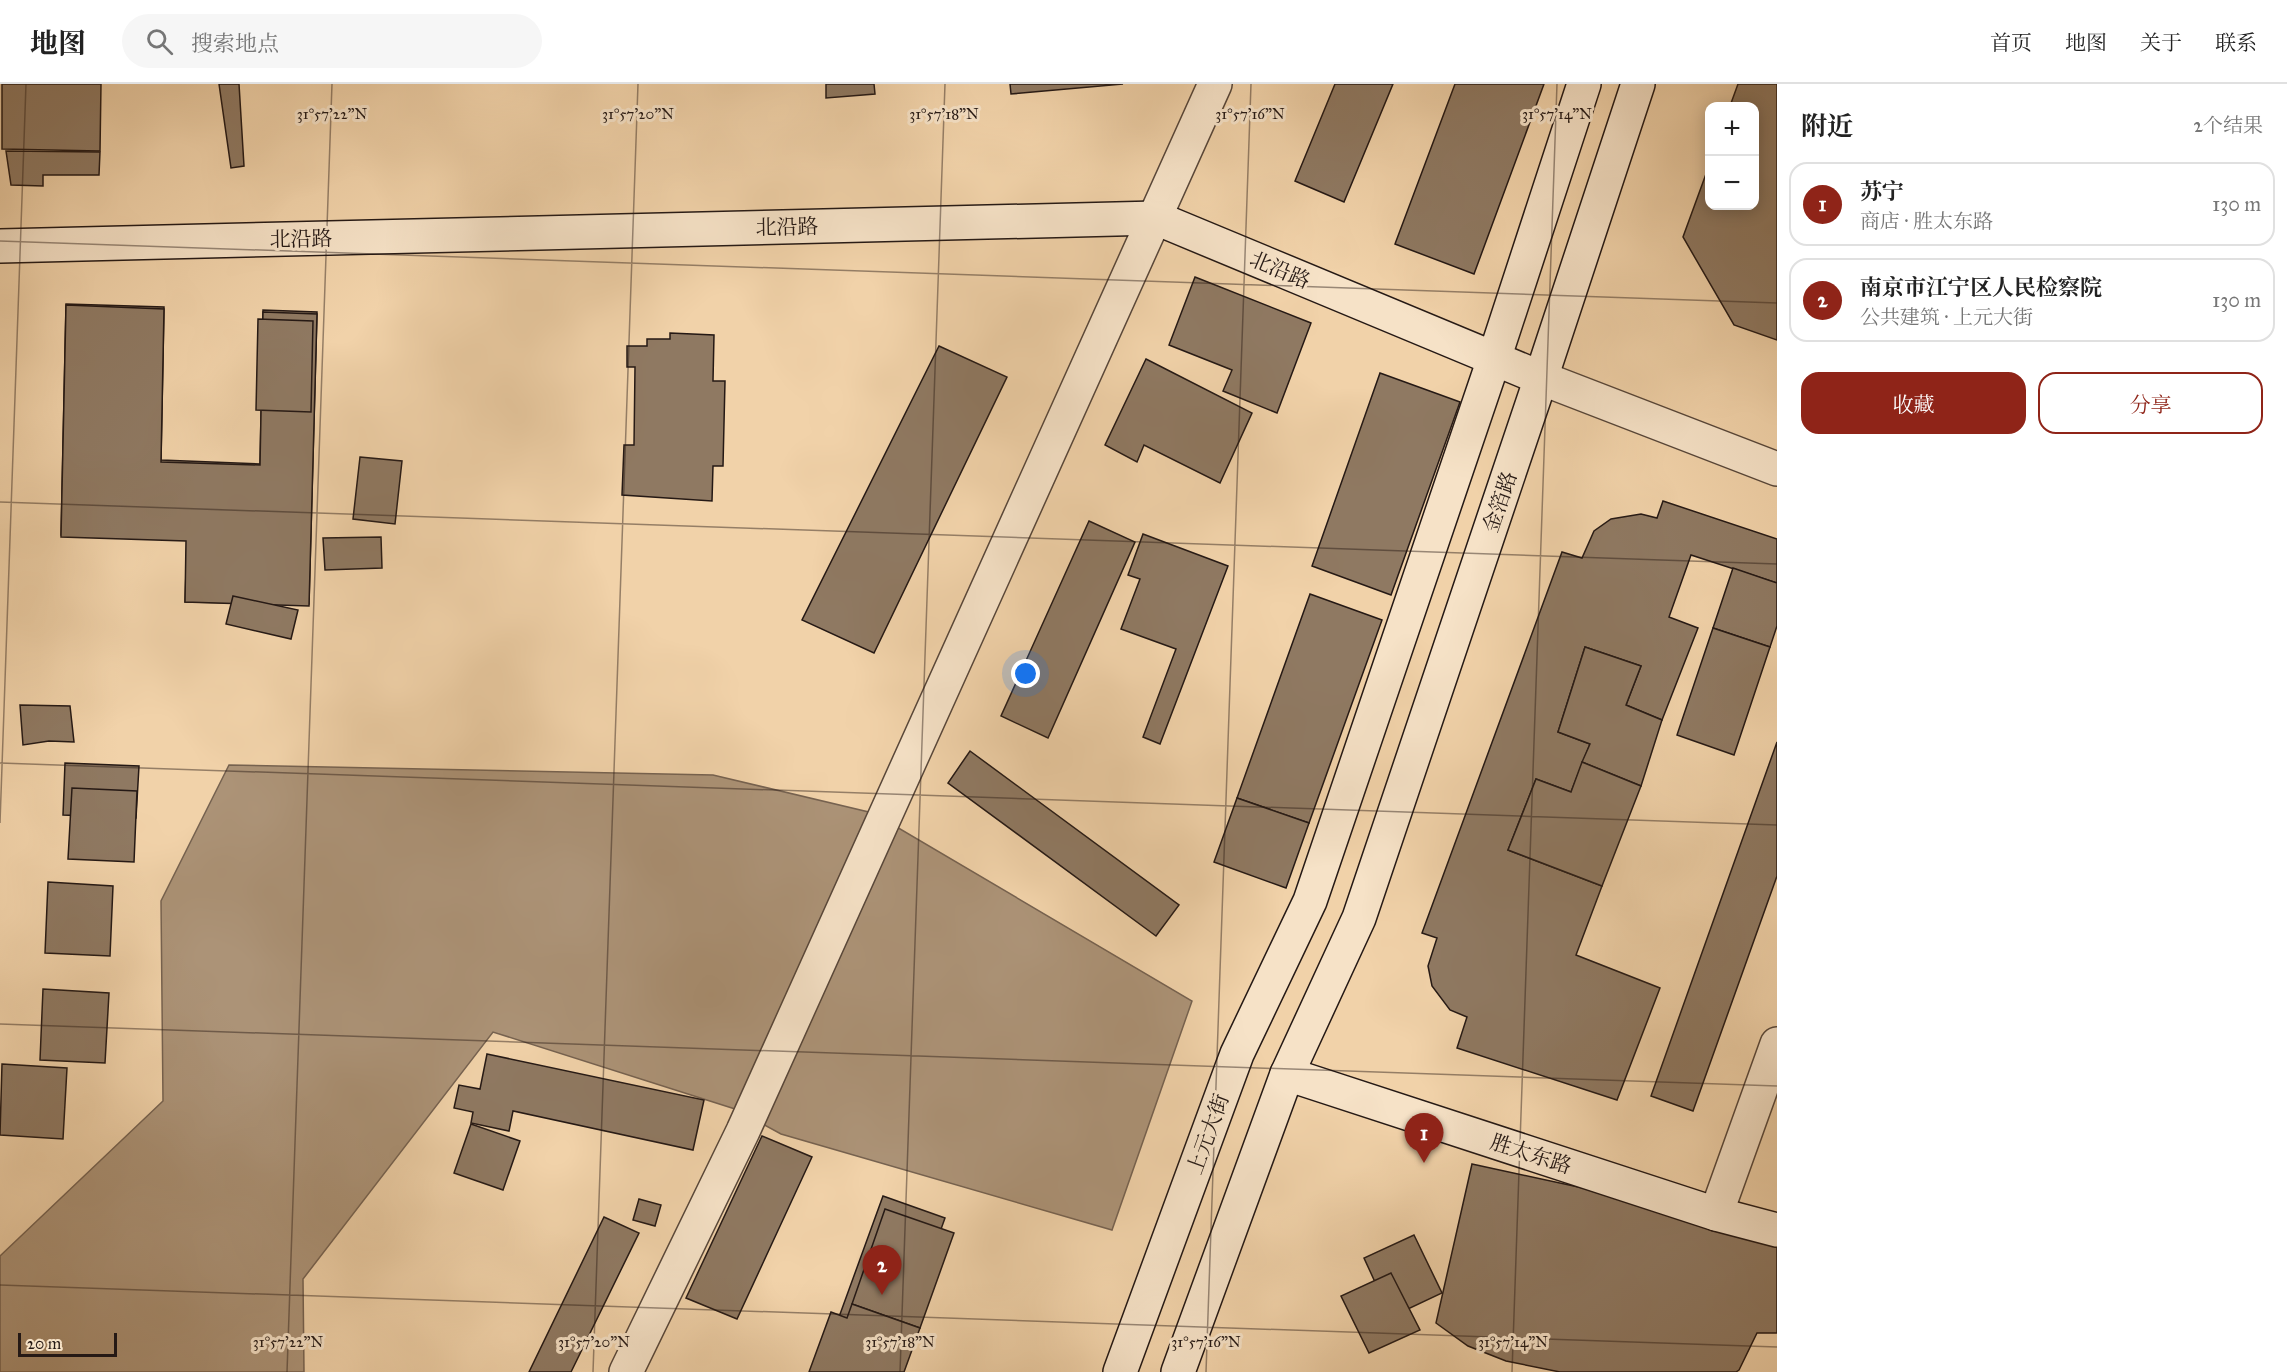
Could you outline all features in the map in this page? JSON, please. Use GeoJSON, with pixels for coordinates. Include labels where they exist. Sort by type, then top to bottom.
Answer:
{"type":"FeatureCollection","features":[{"type":"Feature","properties":{"kind":"main road"},"geometry":{"type":"LineString","coordinates":[[626,1372],[743,1131],[1215,84]]}},
{"type":"Feature","properties":{"kind":"main road"},"geometry":{"type":"LineString","coordinates":[[1494,359],[1584,84]]}},
{"type":"Feature","properties":{"kind":"main road","name":"金箔路"},"geometry":{"type":"LineString","coordinates":[[1287,1074],[1359,918],[1638,84]]}},
{"type":"Feature","properties":{"kind":"main road","name":"北沿路"},"geometry":{"type":"LineString","coordinates":[[0,246],[1156,218],[1541,378],[1777,469]]}},
{"type":"Feature","properties":{"kind":"main road","name":"上元大街"},"geometry":{"type":"LineString","coordinates":[[1120,1372],[1237,1054],[1310,902],[1494,359]]}},
{"type":"Feature","properties":{"kind":"main road"},"geometry":{"type":"LineString","coordinates":[[1716,1214],[1777,1044]]}},
{"type":"Feature","properties":{"kind":"main road"},"geometry":{"type":"LineString","coordinates":[[1178,1372],[1287,1074]]}},
{"type":"Feature","properties":{"kind":"main road","name":"胜太东路"},"geometry":{"type":"LineString","coordinates":[[1287,1074],[1716,1214],[1777,1230]]}},
{"type":"Feature","properties":{"kind":"shaded area"},"geometry":{"type":"Polygon","coordinates":[[[229,765],[713,775],[873,813],[1192,1001],[1112,1230],[781,1134],[735,1109],[493,1032],[303,1279],[304,1372],[0,1372],[0,1256],[163,1101],[161,901],[229,765]]]}},
{"type":"Feature","properties":{"kind":"building"},"geometry":{"type":"Polygon","coordinates":[[[2,84],[101,84],[100,151],[2,149],[2,84]]]}},
{"type":"Feature","properties":{"kind":"building"},"geometry":{"type":"Polygon","coordinates":[[[219,84],[239,84],[244,166],[231,168],[219,84]]]}},
{"type":"Feature","properties":{"kind":"building"},"geometry":{"type":"Polygon","coordinates":[[[826,84],[874,84],[875,94],[826,98],[826,84]]]}},
{"type":"Feature","properties":{"kind":"building"},"geometry":{"type":"Polygon","coordinates":[[[1010,84],[1123,84],[1011,94],[1010,84]]]}},
{"type":"Feature","properties":{"kind":"building"},"geometry":{"type":"Polygon","coordinates":[[[1335,84],[1393,84],[1344,202],[1295,181],[1335,84]]]}},
{"type":"Feature","properties":{"kind":"building"},"geometry":{"type":"Polygon","coordinates":[[[1455,84],[1544,84],[1474,274],[1395,244],[1455,84]]]}},
{"type":"Feature","properties":{"kind":"building"},"geometry":{"type":"Polygon","coordinates":[[[1738,84],[1777,84],[1777,340],[1734,325],[1683,237],[1705,177],[1705,210],[1759,210],[1759,102],[1731,102],[1738,84]]]}},
{"type":"Feature","properties":{"kind":"building"},"geometry":{"type":"Polygon","coordinates":[[[6,151],[100,152],[99,175],[43,175],[43,186],[11,185],[6,151]]]}},
{"type":"Feature","properties":{"kind":"building"},"geometry":{"type":"Polygon","coordinates":[[[1195,277],[1311,323],[1277,413],[1223,391],[1232,370],[1169,345],[1195,277]]]}},
{"type":"Feature","properties":{"kind":"building"},"geometry":{"type":"Polygon","coordinates":[[[66,304],[164,307],[161,460],[260,464],[263,310],[317,312],[309,604],[185,602],[187,540],[61,535],[66,304]]]}},
{"type":"Feature","properties":{"kind":"building"},"geometry":{"type":"Polygon","coordinates":[[[66,305],[164,309],[161,462],[260,465],[263,312],[317,314],[309,606],[185,602],[186,541],[61,537],[66,305]]]}},
{"type":"Feature","properties":{"kind":"building"},"geometry":{"type":"Polygon","coordinates":[[[258,319],[313,321],[311,412],[256,410],[258,319]]]}},
{"type":"Feature","properties":{"kind":"building"},"geometry":{"type":"Polygon","coordinates":[[[670,333],[714,335],[713,381],[725,381],[723,466],[713,466],[712,501],[622,495],[624,445],[634,445],[635,367],[627,367],[627,346],[647,346],[647,339],[670,339],[670,333]]]}},
{"type":"Feature","properties":{"kind":"building"},"geometry":{"type":"Polygon","coordinates":[[[939,346],[1007,377],[874,653],[802,620],[939,346]]]}},
{"type":"Feature","properties":{"kind":"building"},"geometry":{"type":"Polygon","coordinates":[[[1146,359],[1252,413],[1220,483],[1144,445],[1137,462],[1105,445],[1146,359]]]}},
{"type":"Feature","properties":{"kind":"building"},"geometry":{"type":"Polygon","coordinates":[[[1380,373],[1460,402],[1391,595],[1312,566],[1380,373]]]}},
{"type":"Feature","properties":{"kind":"building"},"geometry":{"type":"Polygon","coordinates":[[[360,457],[402,461],[395,524],[353,519],[360,457]]]}},
{"type":"Feature","properties":{"kind":"building"},"geometry":{"type":"Polygon","coordinates":[[[1663,501],[1777,539],[1777,583],[1691,555],[1669,617],[1698,628],[1662,720],[1626,705],[1641,666],[1585,647],[1558,732],[1590,744],[1571,792],[1536,779],[1508,850],[1602,886],[1576,955],[1660,988],[1617,1100],[1457,1048],[1467,1017],[1450,1010],[1432,986],[1428,966],[1437,938],[1422,933],[1562,552],[1582,558],[1594,531],[1611,519],[1641,514],[1657,518],[1663,501]]]}},
{"type":"Feature","properties":{"kind":"building"},"geometry":{"type":"Polygon","coordinates":[[[1089,521],[1135,542],[1048,738],[1001,716],[1089,521]]]}},
{"type":"Feature","properties":{"kind":"building"},"geometry":{"type":"Polygon","coordinates":[[[1143,534],[1228,566],[1160,744],[1143,737],[1176,649],[1121,629],[1140,579],[1128,575],[1143,534]]]}},
{"type":"Feature","properties":{"kind":"building"},"geometry":{"type":"Polygon","coordinates":[[[381,537],[382,568],[325,570],[323,538],[381,537]]]}},
{"type":"Feature","properties":{"kind":"building"},"geometry":{"type":"Polygon","coordinates":[[[1733,568],[1777,583],[1777,626],[1770,647],[1713,628],[1733,568]]]}},
{"type":"Feature","properties":{"kind":"building"},"geometry":{"type":"Polygon","coordinates":[[[1310,594],[1382,620],[1309,823],[1237,798],[1310,594]]]}},
{"type":"Feature","properties":{"kind":"building"},"geometry":{"type":"Polygon","coordinates":[[[233,596],[298,610],[291,639],[226,624],[233,596]]]}},
{"type":"Feature","properties":{"kind":"building"},"geometry":{"type":"Polygon","coordinates":[[[1713,628],[1770,647],[1734,755],[1677,735],[1713,628]]]}},
{"type":"Feature","properties":{"kind":"building"},"geometry":{"type":"Polygon","coordinates":[[[1585,647],[1641,666],[1626,705],[1662,720],[1641,786],[1582,762],[1590,744],[1558,732],[1585,647]]]}},
{"type":"Feature","properties":{"kind":"building"},"geometry":{"type":"Polygon","coordinates":[[[20,705],[70,706],[74,742],[49,741],[23,745],[20,705]]]}},
{"type":"Feature","properties":{"kind":"building"},"geometry":{"type":"Polygon","coordinates":[[[1777,742],[1777,876],[1693,1111],[1651,1096],[1777,742]]]}},
{"type":"Feature","properties":{"kind":"building"},"geometry":{"type":"Polygon","coordinates":[[[970,751],[1179,905],[1156,936],[948,783],[970,751]]]}},
{"type":"Feature","properties":{"kind":"building"},"geometry":{"type":"Polygon","coordinates":[[[1582,762],[1641,786],[1602,886],[1508,850],[1536,779],[1571,792],[1582,762]]]}},
{"type":"Feature","properties":{"kind":"building"},"geometry":{"type":"Polygon","coordinates":[[[65,763],[139,766],[136,818],[63,815],[65,763]]]}},
{"type":"Feature","properties":{"kind":"building"},"geometry":{"type":"Polygon","coordinates":[[[72,788],[137,791],[134,862],[68,859],[72,788]]]}},
{"type":"Feature","properties":{"kind":"building"},"geometry":{"type":"Polygon","coordinates":[[[1237,798],[1309,823],[1286,888],[1214,862],[1237,798]]]}},
{"type":"Feature","properties":{"kind":"building"},"geometry":{"type":"Polygon","coordinates":[[[48,882],[113,886],[110,956],[45,953],[48,882]]]}},
{"type":"Feature","properties":{"kind":"building"},"geometry":{"type":"Polygon","coordinates":[[[43,989],[109,993],[105,1063],[40,1060],[43,989]]]}},
{"type":"Feature","properties":{"kind":"building"},"geometry":{"type":"Polygon","coordinates":[[[487,1054],[704,1100],[693,1150],[513,1111],[509,1131],[471,1123],[473,1112],[454,1108],[459,1085],[480,1089],[487,1054]]]}},
{"type":"Feature","properties":{"kind":"building"},"geometry":{"type":"Polygon","coordinates":[[[2,1064],[67,1068],[63,1139],[0,1135],[2,1064]]]}},
{"type":"Feature","properties":{"kind":"building"},"geometry":{"type":"Polygon","coordinates":[[[471,1124],[520,1141],[503,1190],[454,1173],[471,1124]]]}},
{"type":"Feature","properties":{"kind":"building"},"geometry":{"type":"Polygon","coordinates":[[[762,1136],[812,1157],[737,1319],[686,1298],[762,1136]]]}},
{"type":"Feature","properties":{"kind":"building"},"geometry":{"type":"Polygon","coordinates":[[[1472,1164],[1777,1230],[1777,1333],[1757,1333],[1736,1372],[1560,1372],[1506,1361],[1468,1346],[1436,1323],[1472,1164]]]}},
{"type":"Feature","properties":{"kind":"building"},"geometry":{"type":"Polygon","coordinates":[[[883,1196],[945,1218],[890,1372],[819,1372],[883,1196]]]}},
{"type":"Feature","properties":{"kind":"building"},"geometry":{"type":"Polygon","coordinates":[[[639,1199],[661,1205],[655,1226],[633,1220],[639,1199]]]}},
{"type":"Feature","properties":{"kind":"building"},"geometry":{"type":"Polygon","coordinates":[[[885,1209],[954,1233],[920,1328],[852,1304],[885,1209]]]}},
{"type":"Feature","properties":{"kind":"building"},"geometry":{"type":"Polygon","coordinates":[[[604,1217],[639,1233],[571,1372],[529,1372],[604,1217]]]}},
{"type":"Feature","properties":{"kind":"building"},"geometry":{"type":"Polygon","coordinates":[[[1414,1235],[1442,1293],[1391,1317],[1364,1258],[1414,1235]]]}},
{"type":"Feature","properties":{"kind":"building"},"geometry":{"type":"Polygon","coordinates":[[[1391,1273],[1420,1330],[1369,1353],[1341,1296],[1391,1273]]]}},
{"type":"Feature","properties":{"kind":"building"},"geometry":{"type":"Polygon","coordinates":[[[852,1304],[920,1328],[904,1372],[809,1372],[831,1312],[847,1318],[852,1304]]]}},
{"type":"Feature","properties":{"kind":"place","name":"苏宁"},"geometry":{"type":"Point","coordinates":[1424,1163]}},
{"type":"Feature","properties":{"kind":"place","name":"南京市江宁区人民检察院"},"geometry":{"type":"Point","coordinates":[882,1295]}}]}
